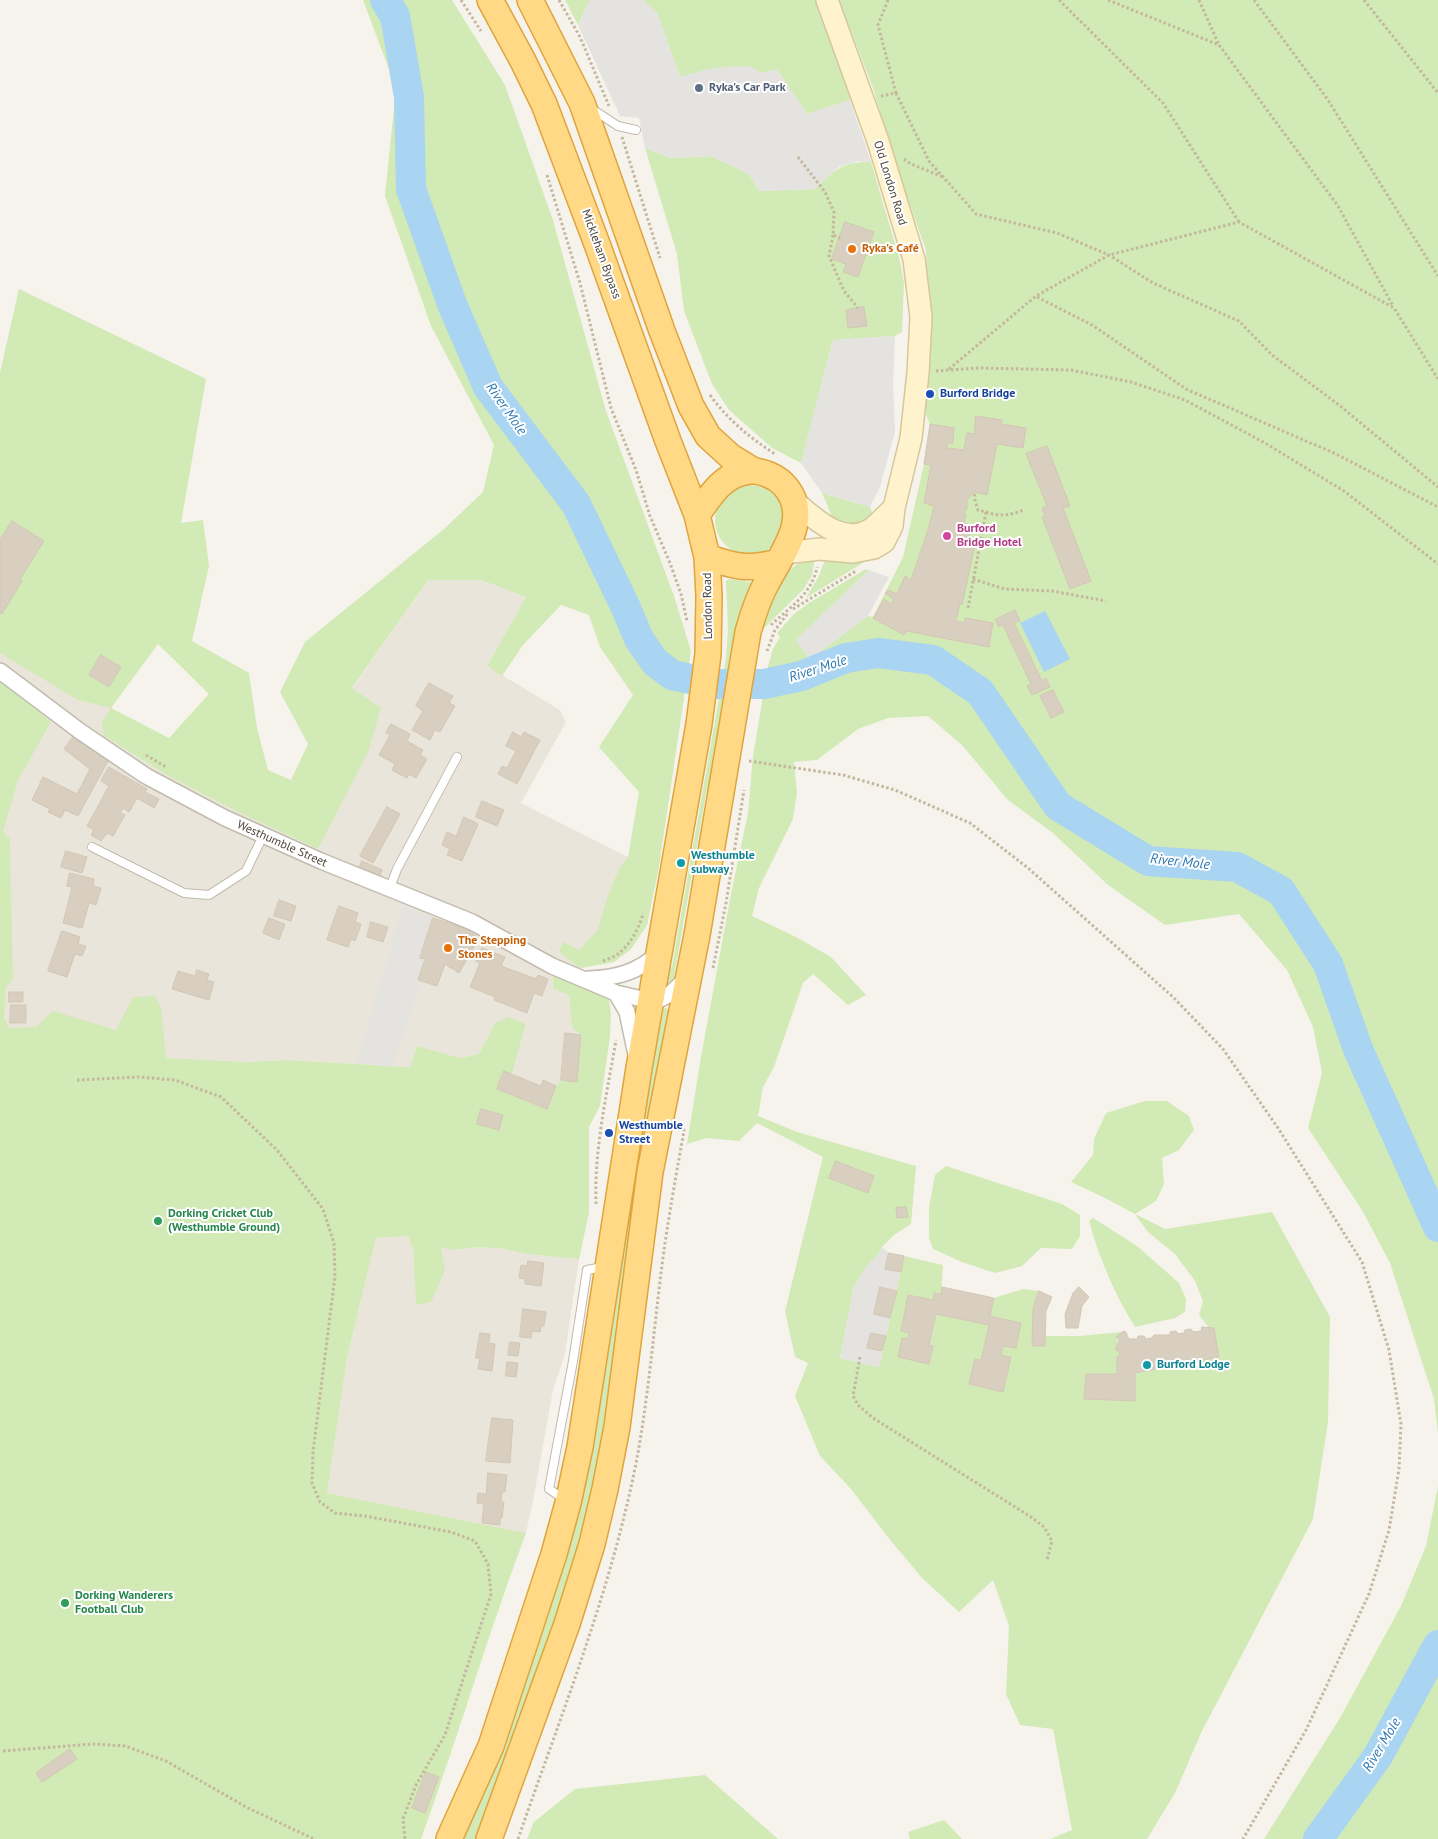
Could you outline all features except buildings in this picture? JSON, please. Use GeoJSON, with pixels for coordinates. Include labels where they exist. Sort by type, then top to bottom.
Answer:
{"type":"FeatureCollection","features":[{"type":"Feature","properties":{"kind":"highway","name":"Mickleham Bypass"},"geometry":{"type":"LineString","coordinates":[[490,0],[544,104],[697,515]]}},
{"type":"Feature","properties":{"kind":"highway"},"geometry":{"type":"LineString","coordinates":[[489,1839],[567,1624],[592,1544],[605,1489],[617,1427],[650,1172],[697,934],[730,731],[754,659],[754,608],[792,535],[796,517],[795,502],[789,491],[779,481],[754,471],[731,457],[708,436],[691,406],[662,331],[582,103],[530,0]]}},
{"type":"Feature","properties":{"kind":"highway"},"geometry":{"type":"LineString","coordinates":[[754,471],[737,473],[724,480],[697,515],[707,557],[736,566],[750,568],[781,557]]}},
{"type":"Feature","properties":{"kind":"highway","name":"London Road"},"geometry":{"type":"LineString","coordinates":[[660,953],[699,724],[708,654],[709,596],[707,557]]}},
{"type":"Feature","properties":{"kind":"highway"},"geometry":{"type":"LineString","coordinates":[[449,1839],[491,1746],[554,1554],[568,1503],[580,1447],[639,1068],[660,953]]}},
{"type":"Feature","properties":{"kind":"main road","name":"Old London Road"},"geometry":{"type":"LineString","coordinates":[[827,0],[880,148],[914,259],[920,317],[918,373],[911,438],[894,508]]}},
{"type":"Feature","properties":{"kind":"main road"},"geometry":{"type":"LineString","coordinates":[[795,502],[824,526],[841,533],[856,535],[872,528],[894,508]]}},
{"type":"Feature","properties":{"kind":"main road"},"geometry":{"type":"LineString","coordinates":[[781,557],[820,549],[854,552],[874,548],[884,542],[892,526],[894,508]]}},
{"type":"Feature","properties":{"kind":"street","name":"Westhumble Street"},"geometry":{"type":"LineString","coordinates":[[0,671],[80,732],[146,776],[225,818],[389,890],[472,922],[552,966],[616,993],[651,1001]]}},
{"type":"Feature","properties":{"kind":"street","name":"Westhumble Street"},"geometry":{"type":"LineString","coordinates":[[584,979],[607,978],[633,971],[647,964],[660,953]]}},
{"type":"Feature","properties":{"kind":"street"},"geometry":{"type":"LineString","coordinates":[[651,1001],[670,994],[688,977]]}},
{"type":"Feature","properties":{"kind":"street"},"geometry":{"type":"LineString","coordinates":[[616,993],[627,1012],[639,1068]]}},
{"type":"Feature","properties":{"kind":"lane"},"geometry":{"type":"LineString","coordinates":[[582,103],[618,126],[636,130]]}},
{"type":"Feature","properties":{"kind":"lane"},"geometry":{"type":"LineString","coordinates":[[389,890],[398,869],[457,757]]}},
{"type":"Feature","properties":{"kind":"lane"},"geometry":{"type":"LineString","coordinates":[[92,847],[184,893],[209,895],[246,871],[264,836]]}},
{"type":"Feature","properties":{"kind":"path"},"geometry":{"type":"LineString","coordinates":[[461,0],[484,34]]}},
{"type":"Feature","properties":{"kind":"path"},"geometry":{"type":"LineString","coordinates":[[559,0],[580,37],[618,126],[662,266]]}},
{"type":"Feature","properties":{"kind":"path"},"geometry":{"type":"LineString","coordinates":[[888,0],[878,25],[896,93],[929,162],[976,214],[1057,233],[1109,255],[1152,283],[1238,321],[1272,355],[1339,405],[1438,487]]}},
{"type":"Feature","properties":{"kind":"path"},"geometry":{"type":"LineString","coordinates":[[1059,0],[1164,103],[1239,222],[1394,308]]}},
{"type":"Feature","properties":{"kind":"path"},"geometry":{"type":"LineString","coordinates":[[1108,0],[1219,45]]}},
{"type":"Feature","properties":{"kind":"path"},"geometry":{"type":"LineString","coordinates":[[1199,0],[1219,45],[1338,206],[1394,308],[1438,378]]}},
{"type":"Feature","properties":{"kind":"path"},"geometry":{"type":"LineString","coordinates":[[1254,0],[1328,100],[1438,276]]}},
{"type":"Feature","properties":{"kind":"path"},"geometry":{"type":"LineString","coordinates":[[1364,0],[1438,93]]}},
{"type":"Feature","properties":{"kind":"path"},"geometry":{"type":"LineString","coordinates":[[887,95],[896,93]]}},
{"type":"Feature","properties":{"kind":"path"},"geometry":{"type":"LineString","coordinates":[[900,156],[911,164],[944,178]]}},
{"type":"Feature","properties":{"kind":"path"},"geometry":{"type":"LineString","coordinates":[[798,157],[825,192],[834,212],[833,235],[829,256],[844,291],[858,308]]}},
{"type":"Feature","properties":{"kind":"path"},"geometry":{"type":"LineString","coordinates":[[544,167],[580,284],[611,408],[636,470],[650,516],[681,594],[687,623]]}},
{"type":"Feature","properties":{"kind":"path"},"geometry":{"type":"LineString","coordinates":[[1239,222],[1109,255],[1036,296],[948,369],[1071,370],[1131,382],[1185,400],[1265,443],[1344,491],[1438,564]]}},
{"type":"Feature","properties":{"kind":"path"},"geometry":{"type":"LineString","coordinates":[[833,235],[840,238]]}},
{"type":"Feature","properties":{"kind":"path"},"geometry":{"type":"LineString","coordinates":[[1036,296],[1092,325],[1186,389],[1336,454],[1438,507]]}},
{"type":"Feature","properties":{"kind":"path"},"geometry":{"type":"LineString","coordinates":[[709,394],[724,414],[758,443],[780,457]]}},
{"type":"Feature","properties":{"kind":"path"},"geometry":{"type":"LineString","coordinates":[[974,492],[974,500],[978,510],[993,515],[1024,510]]}},
{"type":"Feature","properties":{"kind":"path"},"geometry":{"type":"LineString","coordinates":[[968,608],[986,512]]}},
{"type":"Feature","properties":{"kind":"path"},"geometry":{"type":"LineString","coordinates":[[754,659],[789,611],[807,592],[815,575],[820,549]]}},
{"type":"Feature","properties":{"kind":"path"},"geometry":{"type":"LineString","coordinates":[[789,611],[857,570]]}},
{"type":"Feature","properties":{"kind":"path"},"geometry":{"type":"LineString","coordinates":[[973,579],[1005,589],[1052,591],[1106,601]]}},
{"type":"Feature","properties":{"kind":"path"},"geometry":{"type":"LineString","coordinates":[[749,761],[843,775],[895,790],[970,823],[1028,868],[1174,997],[1223,1049],[1278,1128],[1362,1262],[1389,1350],[1401,1424],[1399,1469],[1389,1530],[1369,1594],[1306,1730],[1243,1839]]}},
{"type":"Feature","properties":{"kind":"path"},"geometry":{"type":"LineString","coordinates":[[584,979],[598,963],[617,955],[628,944],[641,922],[645,906]]}},
{"type":"Feature","properties":{"kind":"path"},"geometry":{"type":"LineString","coordinates":[[596,1207],[595,1186],[599,1134],[616,1037]]}},
{"type":"Feature","properties":{"kind":"path"},"geometry":{"type":"LineString","coordinates":[[77,1080],[138,1077],[176,1080],[220,1097],[277,1150],[323,1208],[334,1242],[335,1276],[313,1452],[312,1483],[320,1502],[336,1513],[366,1516],[442,1530],[467,1538],[475,1541],[488,1564],[491,1594],[445,1735],[416,1785],[403,1819],[405,1839]]}},
{"type":"Feature","properties":{"kind":"path"},"geometry":{"type":"LineString","coordinates":[[860,1357],[853,1396],[858,1404],[872,1418],[1044,1527],[1052,1541],[1047,1560]]}},
{"type":"Feature","properties":{"kind":"path"},"geometry":{"type":"LineString","coordinates":[[3,1751],[93,1744],[125,1746],[166,1761],[246,1807],[314,1839]]}},
{"type":"Feature","properties":{"kind":"shaded area","name":"Ryka's Car Park"},"geometry":{"type":"Polygon","coordinates":[[[590,0],[643,0],[657,13],[680,77],[708,69],[735,66],[752,67],[761,73],[777,70],[807,114],[850,100],[871,162],[858,161],[839,167],[814,189],[759,191],[749,174],[711,156],[671,158],[645,148],[639,118],[620,116],[578,25],[590,0]]]}},
{"type":"Feature","properties":{"kind":"shaded area"},"geometry":{"type":"Polygon","coordinates":[[[19,289],[206,379],[104,736],[170,777],[240,813],[318,849],[352,689],[428,580],[481,580],[526,597],[487,666],[560,710],[566,722],[521,803],[628,857],[659,866],[647,925],[631,949],[614,962],[580,968],[569,995],[572,1028],[581,1035],[565,1034],[561,1080],[556,1086],[543,1080],[541,1086],[512,1074],[526,1025],[495,1023],[479,1054],[461,1058],[417,1046],[410,1067],[285,1060],[248,1062],[0,1051],[0,373],[19,289]]]}},
{"type":"Feature","properties":{"kind":"shaded area"},"geometry":{"type":"Polygon","coordinates":[[[895,336],[893,384],[895,432],[880,487],[870,507],[822,493],[801,463],[833,340],[895,336]]]}},
{"type":"Feature","properties":{"kind":"shaded area"},"geometry":{"type":"Polygon","coordinates":[[[869,570],[889,577],[868,616],[810,659],[796,640],[869,570]]]}},
{"type":"Feature","properties":{"kind":"shaded area"},"geometry":{"type":"Polygon","coordinates":[[[403,906],[433,918],[420,958],[425,959],[418,979],[422,981],[392,1067],[357,1063],[403,906]]]}},
{"type":"Feature","properties":{"kind":"shaded area"},"geometry":{"type":"Polygon","coordinates":[[[408,1236],[413,1249],[416,1305],[441,1246],[453,1250],[480,1247],[504,1249],[526,1254],[579,1259],[565,1354],[553,1390],[526,1533],[327,1493],[347,1358],[376,1238],[408,1236]]]}},
{"type":"Feature","properties":{"kind":"shaded area"},"geometry":{"type":"Polygon","coordinates":[[[882,1247],[889,1253],[904,1256],[879,1367],[840,1358],[854,1287],[865,1268],[878,1255],[882,1247]]]}},
{"type":"Feature","properties":{"kind":"green space"},"geometry":{"type":"Polygon","coordinates":[[[363,0],[452,0],[505,85],[553,220],[606,411],[674,596],[691,651],[659,866],[647,925],[631,949],[614,962],[580,968],[559,952],[563,942],[579,950],[597,931],[609,893],[620,867],[628,857],[639,792],[599,747],[633,695],[600,647],[589,615],[561,605],[523,645],[502,676],[487,666],[526,597],[481,580],[428,580],[352,688],[381,708],[368,752],[318,849],[240,813],[170,777],[104,736],[102,722],[111,708],[78,700],[0,653],[0,373],[19,289],[206,379],[181,523],[203,520],[209,566],[192,641],[249,673],[257,728],[268,770],[291,780],[308,744],[280,692],[305,642],[444,529],[483,492],[494,445],[431,326],[385,196],[396,88],[363,0]],[[158,644],[111,708],[169,738],[209,694],[158,644]]]}},
{"type":"Feature","properties":{"kind":"green space"},"geometry":{"type":"Polygon","coordinates":[[[565,0],[590,0],[578,25],[565,0]]]}},
{"type":"Feature","properties":{"kind":"green space"},"geometry":{"type":"Polygon","coordinates":[[[643,0],[818,0],[841,66],[850,100],[807,114],[777,70],[761,73],[753,69],[732,67],[680,77],[657,13],[643,0]]]}},
{"type":"Feature","properties":{"kind":"green space"},"geometry":{"type":"Polygon","coordinates":[[[839,0],[1438,0],[1438,1433],[1434,1399],[1390,1263],[1362,1210],[1308,1128],[1322,1073],[1313,1027],[1287,970],[1239,914],[1165,925],[1108,885],[1053,833],[1008,800],[962,745],[928,716],[888,718],[858,729],[817,760],[794,762],[797,793],[793,819],[759,888],[752,916],[796,937],[831,957],[866,995],[848,1005],[813,974],[803,983],[774,1067],[763,1087],[758,1116],[797,1132],[916,1166],[911,1224],[894,1235],[882,1247],[878,1255],[865,1268],[854,1287],[840,1358],[879,1367],[904,1256],[943,1265],[941,1294],[934,1293],[933,1300],[908,1295],[901,1331],[909,1333],[908,1339],[898,1357],[929,1363],[933,1347],[929,1345],[936,1314],[989,1325],[981,1360],[975,1359],[970,1384],[1003,1391],[1011,1357],[1001,1355],[1003,1346],[1016,1348],[1021,1323],[990,1316],[994,1298],[1023,1289],[1039,1291],[1033,1309],[1032,1346],[1045,1346],[1046,1336],[1079,1336],[1122,1332],[1116,1337],[1120,1343],[1117,1344],[1116,1350],[1119,1351],[1120,1356],[1117,1356],[1117,1374],[1086,1374],[1084,1399],[1134,1401],[1135,1373],[1219,1357],[1214,1328],[1210,1329],[1199,1315],[1203,1301],[1195,1281],[1175,1254],[1148,1232],[1135,1214],[1165,1229],[1272,1212],[1330,1317],[1328,1422],[1313,1519],[1202,1731],[1175,1793],[1147,1839],[1050,1839],[1072,1830],[1053,1729],[1020,1725],[1006,1694],[1009,1626],[993,1580],[959,1612],[923,1579],[851,1489],[820,1456],[795,1396],[808,1363],[795,1357],[785,1311],[823,1157],[757,1123],[739,1141],[706,1138],[687,1144],[730,899],[748,813],[753,756],[768,666],[773,649],[780,637],[777,633],[794,614],[809,603],[866,569],[869,570],[796,640],[810,659],[868,616],[873,617],[903,557],[924,464],[930,425],[925,411],[929,353],[926,250],[898,171],[873,88],[839,0]]]}},
{"type":"Feature","properties":{"kind":"green space"},"geometry":{"type":"Polygon","coordinates":[[[645,148],[671,158],[711,156],[749,174],[759,191],[814,189],[833,172],[845,165],[871,162],[900,261],[904,283],[902,332],[895,336],[833,340],[801,463],[772,448],[729,410],[712,384],[684,311],[677,254],[645,148]]]}},
{"type":"Feature","properties":{"kind":"green space"},"geometry":{"type":"Polygon","coordinates":[[[750,485],[763,488],[775,495],[782,507],[785,520],[782,533],[775,545],[763,552],[750,555],[737,552],[725,545],[718,533],[715,520],[718,507],[725,495],[737,488],[750,485]]]}},
{"type":"Feature","properties":{"kind":"green space"},"geometry":{"type":"Polygon","coordinates":[[[822,493],[870,507],[873,515],[864,522],[855,525],[835,524],[822,493]]]}},
{"type":"Feature","properties":{"kind":"green space"},"geometry":{"type":"Polygon","coordinates":[[[826,557],[866,561],[806,598],[819,576],[826,557]]]}},
{"type":"Feature","properties":{"kind":"green space"},"geometry":{"type":"Polygon","coordinates":[[[815,558],[812,575],[804,589],[760,632],[757,626],[779,583],[794,566],[815,558]]]}},
{"type":"Feature","properties":{"kind":"green space"},"geometry":{"type":"Polygon","coordinates":[[[729,579],[751,582],[752,586],[743,605],[737,630],[719,741],[706,794],[674,977],[672,983],[666,989],[662,989],[665,976],[672,966],[726,658],[728,629],[726,581],[729,579]]]}},
{"type":"Feature","properties":{"kind":"green space"},"geometry":{"type":"Polygon","coordinates":[[[0,680],[51,722],[18,780],[3,832],[10,839],[13,980],[6,987],[4,1018],[9,1028],[36,1027],[53,1011],[116,1030],[133,997],[155,996],[161,1008],[166,1058],[248,1062],[285,1060],[410,1067],[417,1046],[461,1058],[479,1054],[495,1023],[509,1017],[526,1024],[512,1074],[504,1071],[497,1089],[547,1109],[556,1086],[561,1080],[577,1081],[581,1035],[572,1028],[569,995],[553,989],[553,975],[605,993],[609,1000],[611,1014],[610,1037],[600,1106],[589,1127],[589,1213],[579,1259],[526,1254],[504,1249],[480,1247],[453,1250],[441,1247],[445,1270],[431,1302],[416,1305],[413,1249],[408,1236],[376,1238],[347,1358],[327,1493],[526,1533],[421,1839],[0,1839],[0,680]]]}},
{"type":"Feature","properties":{"kind":"green space"},"geometry":{"type":"Polygon","coordinates":[[[666,1008],[670,1010],[617,1362],[583,1542],[480,1839],[464,1839],[527,1661],[659,1010],[666,1008]]]}},
{"type":"Feature","properties":{"kind":"green space"},"geometry":{"type":"Polygon","coordinates":[[[1145,1101],[1167,1101],[1189,1116],[1194,1130],[1179,1150],[1162,1158],[1164,1184],[1156,1201],[1135,1214],[1071,1182],[1093,1155],[1094,1139],[1106,1113],[1145,1101]]]}},
{"type":"Feature","properties":{"kind":"green space"},"geometry":{"type":"Polygon","coordinates":[[[946,1166],[1062,1204],[1080,1215],[1080,1236],[1072,1249],[1041,1248],[1022,1266],[995,1273],[962,1262],[933,1249],[929,1238],[929,1207],[935,1175],[946,1166]]]}},
{"type":"Feature","properties":{"kind":"green space"},"geometry":{"type":"Polygon","coordinates":[[[1093,1218],[1137,1246],[1179,1283],[1186,1299],[1185,1312],[1175,1318],[1135,1327],[1114,1289],[1103,1262],[1089,1221],[1093,1218]]]}},
{"type":"Feature","properties":{"kind":"green space"},"geometry":{"type":"Polygon","coordinates":[[[1438,1486],[1438,1839],[1264,1839],[1340,1718],[1401,1606],[1426,1546],[1438,1486]]]}},
{"type":"Feature","properties":{"kind":"green space"},"geometry":{"type":"Polygon","coordinates":[[[705,1775],[778,1839],[527,1839],[534,1822],[575,1789],[705,1775]]]}},
{"type":"Feature","properties":{"kind":"green space"},"geometry":{"type":"Polygon","coordinates":[[[944,1820],[962,1839],[910,1839],[908,1832],[944,1820]]]}},
{"type":"Feature","properties":{"kind":"water"},"geometry":{"type":"Polygon","coordinates":[[[1045,611],[1070,659],[1044,672],[1020,623],[1045,611]]]}},
{"type":"Feature","properties":{"kind":"waterway","name":"River Mole"},"geometry":{"type":"LineString","coordinates":[[385,0],[395,16],[409,97],[411,189],[452,304],[488,387],[576,504],[639,639],[655,662],[672,675],[714,684],[764,684],[801,676],[846,658],[878,653],[933,660],[980,692],[1058,806],[1148,861],[1237,867],[1281,891],[1328,964],[1358,1049],[1438,1227]]}},
{"type":"Feature","properties":{"kind":"waterway","name":"River Mole"},"geometry":{"type":"LineString","coordinates":[[1318,1839],[1378,1756],[1438,1645]]}},
{"type":"Feature","properties":{"kind":"place","name":"Ryka's Car Park"},"geometry":{"type":"Point","coordinates":[699,88]}},
{"type":"Feature","properties":{"kind":"place","name":"Ryka's Café"},"geometry":{"type":"Point","coordinates":[852,249]}},
{"type":"Feature","properties":{"kind":"place","name":"Burford Bridge"},"geometry":{"type":"Point","coordinates":[930,394]}},
{"type":"Feature","properties":{"kind":"place","name":"Burford Bridge Hotel"},"geometry":{"type":"Point","coordinates":[947,536]}},
{"type":"Feature","properties":{"kind":"place","name":"Westhumble subway"},"geometry":{"type":"Point","coordinates":[681,863]}},
{"type":"Feature","properties":{"kind":"place","name":"The Stepping Stones"},"geometry":{"type":"Point","coordinates":[448,948]}},
{"type":"Feature","properties":{"kind":"place","name":"Westhumble Street"},"geometry":{"type":"Point","coordinates":[609,1133]}},
{"type":"Feature","properties":{"kind":"place","name":"Dorking Cricket Club (Westhumble Ground)"},"geometry":{"type":"Point","coordinates":[158,1221]}},
{"type":"Feature","properties":{"kind":"place","name":"Burford Lodge"},"geometry":{"type":"Point","coordinates":[1147,1365]}},
{"type":"Feature","properties":{"kind":"place","name":"Dorking Wanderers Football Club"},"geometry":{"type":"Point","coordinates":[65,1603]}}]}
